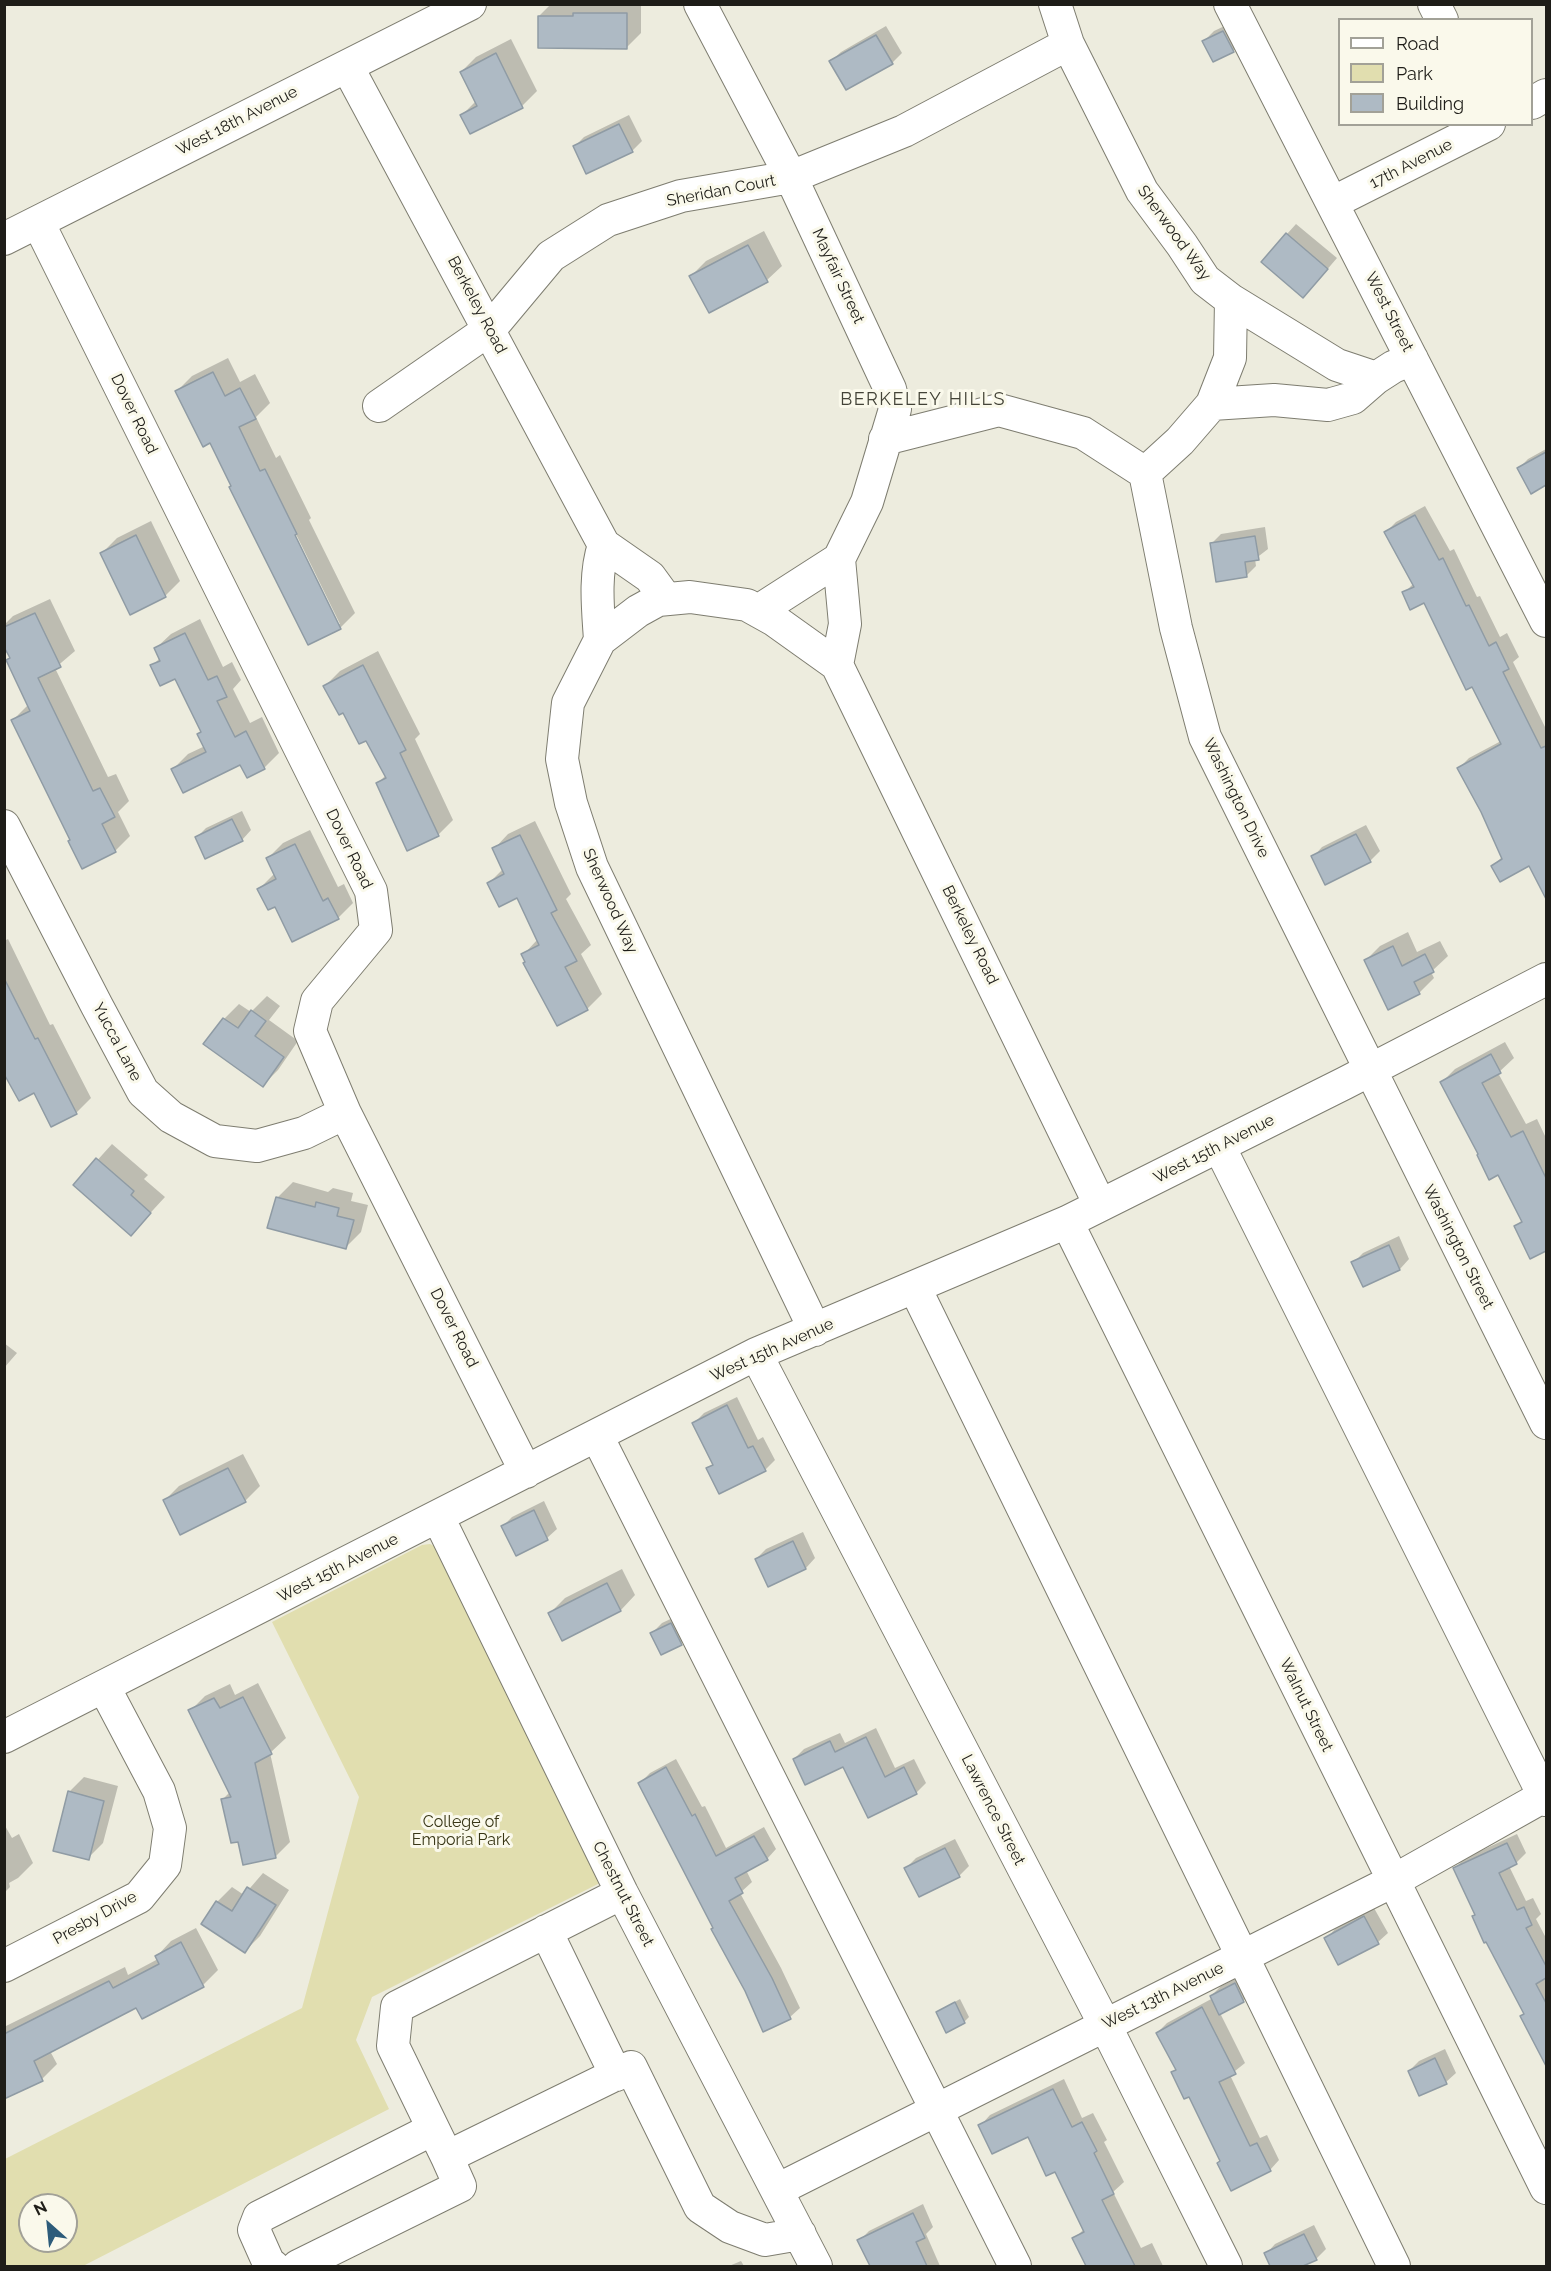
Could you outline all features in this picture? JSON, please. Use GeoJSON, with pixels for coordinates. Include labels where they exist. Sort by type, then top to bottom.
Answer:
{"type":"FeatureCollection","features":[{"type":"Feature","properties":{"kind":"street","name":"West 18th Avenue"},"geometry":{"type":"LineString","coordinates":[[4,238],[470,4]]}},
{"type":"Feature","properties":{"kind":"street","name":"Mayfair Street"},"geometry":{"type":"LineString","coordinates":[[700,4],[791,177],[890,389],[895,409],[867,502],[839,559]]}},
{"type":"Feature","properties":{"kind":"street","name":"Sherwood Way"},"geometry":{"type":"LineString","coordinates":[[1055,4],[1068,44],[1142,191],[1205,280],[1232,300],[1337,365],[1376,378]]}},
{"type":"Feature","properties":{"kind":"street","name":"West Street"},"geometry":{"type":"LineString","coordinates":[[1230,4],[1546,621]]}},
{"type":"Feature","properties":{"kind":"street"},"geometry":{"type":"LineString","coordinates":[[1434,4],[1441,18]]}},
{"type":"Feature","properties":{"kind":"street","name":"Sheridan Court"},"geometry":{"type":"LineString","coordinates":[[379,406],[489,329],[551,256],[608,220],[681,196],[791,177],[904,131],[1068,44]]}},
{"type":"Feature","properties":{"kind":"street","name":"Berkeley Road"},"geometry":{"type":"LineString","coordinates":[[347,66],[604,545],[650,577],[666,599]]}},
{"type":"Feature","properties":{"kind":"street","name":"17th Avenue"},"geometry":{"type":"LineString","coordinates":[[1332,203],[1485,126]]}},
{"type":"Feature","properties":{"kind":"street","name":"Dover Road"},"geometry":{"type":"LineString","coordinates":[[38,222],[371,891],[376,930],[317,1001],[310,1031],[345,1113],[526,1472]]}},
{"type":"Feature","properties":{"kind":"street"},"geometry":{"type":"LineString","coordinates":[[885,439],[999,410],[1083,433],[1145,473],[1180,441],[1212,404],[1230,358],[1232,300]]}},
{"type":"Feature","properties":{"kind":"street"},"geometry":{"type":"LineString","coordinates":[[1212,404],[1274,400],[1328,405],[1353,398],[1376,378],[1412,359]]}},
{"type":"Feature","properties":{"kind":"street","name":"Washington Drive"},"geometry":{"type":"LineString","coordinates":[[1145,473],[1176,628],[1205,737],[1370,1070]]}},
{"type":"Feature","properties":{"kind":"street"},"geometry":{"type":"LineString","coordinates":[[600,640],[598,582],[600,558],[604,545]]}},
{"type":"Feature","properties":{"kind":"street"},"geometry":{"type":"LineString","coordinates":[[758,611],[839,559],[845,624],[837,665]]}},
{"type":"Feature","properties":{"kind":"street","name":"Sherwood Way"},"geometry":{"type":"LineString","coordinates":[[815,1330],[592,867],[571,803],[562,759],[568,703],[600,640],[638,611],[658,600],[690,597],[747,605],[774,620],[837,665]]}},
{"type":"Feature","properties":{"kind":"street","name":"Berkeley Road"},"geometry":{"type":"LineString","coordinates":[[837,665],[1100,1205]]}},
{"type":"Feature","properties":{"kind":"street","name":"Yucca Lane"},"geometry":{"type":"LineString","coordinates":[[4,825],[144,1092],[171,1117],[215,1141],[257,1146],[304,1133],[345,1113]]}},
{"type":"Feature","properties":{"kind":"street","name":"West 15th Avenue"},"geometry":{"type":"LineString","coordinates":[[4,1737],[756,1354],[1067,1222],[1370,1070],[1543,991]]}},
{"type":"Feature","properties":{"kind":"street","name":"Washington Street"},"geometry":{"type":"LineString","coordinates":[[1370,1070],[1546,1423]]}},
{"type":"Feature","properties":{"kind":"street"},"geometry":{"type":"LineString","coordinates":[[1220,1146],[1546,1797]]}},
{"type":"Feature","properties":{"kind":"street","name":"Walnut Street"},"geometry":{"type":"LineString","coordinates":[[1067,1222],[1546,2188]]}},
{"type":"Feature","properties":{"kind":"street"},"geometry":{"type":"LineString","coordinates":[[915,1288],[1395,2266]]}},
{"type":"Feature","properties":{"kind":"street","name":"Lawrence Street"},"geometry":{"type":"LineString","coordinates":[[756,1354],[1105,2025],[1226,2266]]}},
{"type":"Feature","properties":{"kind":"street"},"geometry":{"type":"LineString","coordinates":[[597,1436],[1016,2266]]}},
{"type":"Feature","properties":{"kind":"street","name":"Chestnut Street"},"geometry":{"type":"LineString","coordinates":[[438,1517],[622,1893],[816,2266]]}},
{"type":"Feature","properties":{"kind":"street","name":"Presby Drive"},"geometry":{"type":"LineString","coordinates":[[4,1966],[139,1897],[165,1865],[170,1828],[159,1791],[104,1687]]}},
{"type":"Feature","properties":{"kind":"street","name":"West 13th Avenue"},"geometry":{"type":"LineString","coordinates":[[777,2190],[1393,1881],[1546,1797]]}},
{"type":"Feature","properties":{"kind":"street"},"geometry":{"type":"LineString","coordinates":[[297,2266],[460,2186],[393,2046],[397,2007],[622,1893]]}},
{"type":"Feature","properties":{"kind":"street"},"geometry":{"type":"LineString","coordinates":[[546,1931],[616,2075]]}},
{"type":"Feature","properties":{"kind":"street"},"geometry":{"type":"LineString","coordinates":[[447,2157],[631,2067],[700,2207],[730,2227],[765,2240],[800,2234]]}},
{"type":"Feature","properties":{"kind":"street"},"geometry":{"type":"LineString","coordinates":[[273,2266],[270,2266],[254,2230],[259,2217],[433,2129]]}},
{"type":"Feature","properties":{"kind":"green space","name":"College of Emporia Park"},"geometry":{"type":"Polygon","coordinates":[[[430,1544],[438,1548],[606,1880],[372,1997],[356,2040],[389,2109],[83,2266],[5,2266],[5,2159],[302,2008],[359,1797],[272,1622],[422,1545],[430,1544]]]}},
{"type":"Feature","properties":{"kind":"building"},"geometry":{"type":"Polygon","coordinates":[[[573,13],[627,13],[627,49],[538,48],[538,16],[573,16],[573,13]]]}},
{"type":"Feature","properties":{"kind":"building"},"geometry":{"type":"Polygon","coordinates":[[[1223,31],[1234,52],[1213,62],[1202,41],[1223,31]]]}},
{"type":"Feature","properties":{"kind":"building"},"geometry":{"type":"Polygon","coordinates":[[[876,35],[893,64],[846,90],[829,61],[876,35]]]}},
{"type":"Feature","properties":{"kind":"building"},"geometry":{"type":"Polygon","coordinates":[[[496,53],[523,108],[470,134],[460,115],[477,106],[460,72],[496,53]]]}},
{"type":"Feature","properties":{"kind":"building"},"geometry":{"type":"Polygon","coordinates":[[[619,124],[633,152],[586,174],[573,146],[619,124]]]}},
{"type":"Feature","properties":{"kind":"building"},"geometry":{"type":"Polygon","coordinates":[[[1286,233],[1328,269],[1303,298],[1261,262],[1286,233]]]}},
{"type":"Feature","properties":{"kind":"building"},"geometry":{"type":"Polygon","coordinates":[[[748,245],[768,282],[709,313],[689,276],[748,245]]]}},
{"type":"Feature","properties":{"kind":"building"},"geometry":{"type":"Polygon","coordinates":[[[213,372],[225,396],[240,388],[256,419],[239,427],[260,471],[265,469],[341,629],[308,645],[229,487],[231,486],[210,443],[203,447],[175,391],[213,372]]]}},
{"type":"Feature","properties":{"kind":"building"},"geometry":{"type":"Polygon","coordinates":[[[1546,452],[1546,485],[1531,494],[1517,468],[1546,452]]]}},
{"type":"Feature","properties":{"kind":"building"},"geometry":{"type":"Polygon","coordinates":[[[1415,515],[1439,560],[1443,558],[1466,606],[1469,605],[1489,646],[1496,642],[1509,669],[1503,672],[1541,748],[1546,746],[1546,899],[1529,866],[1500,882],[1491,866],[1502,859],[1481,812],[1457,768],[1501,744],[1472,687],[1466,690],[1424,603],[1410,610],[1402,592],[1414,587],[1384,532],[1415,515]]]}},
{"type":"Feature","properties":{"kind":"building"},"geometry":{"type":"Polygon","coordinates":[[[136,535],[166,597],[130,615],[100,553],[136,535]]]}},
{"type":"Feature","properties":{"kind":"building"},"geometry":{"type":"Polygon","coordinates":[[[1255,536],[1259,560],[1245,562],[1247,577],[1216,582],[1210,543],[1255,536]]]}},
{"type":"Feature","properties":{"kind":"building"},"geometry":{"type":"Polygon","coordinates":[[[35,613],[61,667],[38,678],[93,791],[100,788],[115,817],[102,824],[116,852],[82,869],[11,720],[30,711],[6,660],[10,658],[4,647],[4,627],[35,613]]]}},
{"type":"Feature","properties":{"kind":"building"},"geometry":{"type":"Polygon","coordinates":[[[185,633],[208,680],[217,676],[227,697],[217,701],[235,737],[246,731],[265,769],[247,778],[240,765],[183,793],[171,769],[206,752],[197,734],[201,732],[175,679],[160,686],[150,665],[160,661],[154,648],[185,633]]]}},
{"type":"Feature","properties":{"kind":"building"},"geometry":{"type":"Polygon","coordinates":[[[363,665],[406,750],[400,753],[439,836],[407,851],[376,783],[386,778],[366,741],[359,744],[343,713],[339,715],[323,686],[363,665]]]}},
{"type":"Feature","properties":{"kind":"building"},"geometry":{"type":"Polygon","coordinates":[[[232,819],[243,841],[205,859],[195,837],[232,819]]]}},
{"type":"Feature","properties":{"kind":"building"},"geometry":{"type":"Polygon","coordinates":[[[1356,834],[1371,862],[1325,885],[1311,856],[1356,834]]]}},
{"type":"Feature","properties":{"kind":"building"},"geometry":{"type":"Polygon","coordinates":[[[520,835],[557,910],[551,913],[577,961],[565,967],[588,1010],[557,1026],[523,963],[525,962],[521,954],[539,945],[517,898],[499,907],[487,883],[504,874],[492,848],[520,835]]]}},
{"type":"Feature","properties":{"kind":"building"},"geometry":{"type":"Polygon","coordinates":[[[295,844],[323,901],[328,898],[339,919],[292,942],[275,907],[268,910],[257,889],[276,879],[266,858],[295,844]]]}},
{"type":"Feature","properties":{"kind":"building"},"geometry":{"type":"Polygon","coordinates":[[[1393,946],[1402,966],[1425,954],[1434,972],[1414,982],[1420,994],[1388,1010],[1364,960],[1393,946]]]}},
{"type":"Feature","properties":{"kind":"building"},"geometry":{"type":"Polygon","coordinates":[[[4,978],[77,1114],[51,1127],[34,1093],[19,1101],[4,1074],[4,978]]]}},
{"type":"Feature","properties":{"kind":"building"},"geometry":{"type":"Polygon","coordinates":[[[251,1010],[266,1021],[255,1036],[284,1057],[263,1087],[203,1044],[223,1018],[238,1028],[251,1010]]]}},
{"type":"Feature","properties":{"kind":"building"},"geometry":{"type":"Polygon","coordinates":[[[1491,1054],[1501,1073],[1482,1083],[1511,1137],[1523,1131],[1546,1178],[1546,1251],[1530,1259],[1514,1226],[1522,1222],[1498,1175],[1489,1180],[1440,1082],[1491,1054]]]}},
{"type":"Feature","properties":{"kind":"building"},"geometry":{"type":"Polygon","coordinates":[[[96,1158],[134,1191],[131,1195],[151,1213],[131,1236],[73,1185],[96,1158]]]}},
{"type":"Feature","properties":{"kind":"building"},"geometry":{"type":"Polygon","coordinates":[[[276,1197],[315,1207],[316,1202],[339,1208],[337,1216],[354,1220],[346,1249],[267,1228],[276,1197]]]}},
{"type":"Feature","properties":{"kind":"building"},"geometry":{"type":"Polygon","coordinates":[[[1389,1245],[1400,1270],[1363,1287],[1351,1262],[1389,1245]]]}},
{"type":"Feature","properties":{"kind":"building"},"geometry":{"type":"Polygon","coordinates":[[[727,1405],[748,1448],[753,1446],[766,1471],[719,1494],[706,1468],[713,1465],[692,1423],[727,1405]]]}},
{"type":"Feature","properties":{"kind":"building"},"geometry":{"type":"Polygon","coordinates":[[[228,1468],[246,1502],[180,1535],[163,1500],[228,1468]]]}},
{"type":"Feature","properties":{"kind":"building"},"geometry":{"type":"Polygon","coordinates":[[[534,1510],[548,1540],[516,1556],[501,1526],[534,1510]]]}},
{"type":"Feature","properties":{"kind":"building"},"geometry":{"type":"Polygon","coordinates":[[[793,1541],[806,1569],[768,1587],[755,1559],[793,1541]]]}},
{"type":"Feature","properties":{"kind":"building"},"geometry":{"type":"Polygon","coordinates":[[[607,1583],[621,1611],[562,1641],[548,1613],[607,1583]]]}},
{"type":"Feature","properties":{"kind":"building"},"geometry":{"type":"Polygon","coordinates":[[[671,1623],[682,1645],[661,1655],[650,1633],[671,1623]]]}},
{"type":"Feature","properties":{"kind":"building"},"geometry":{"type":"Polygon","coordinates":[[[243,1697],[272,1754],[255,1763],[276,1858],[243,1865],[238,1842],[231,1843],[221,1799],[231,1797],[188,1710],[214,1698],[220,1708],[243,1697]]]}},
{"type":"Feature","properties":{"kind":"building"},"geometry":{"type":"Polygon","coordinates":[[[866,1737],[885,1777],[904,1767],[917,1794],[868,1818],[843,1767],[805,1785],[793,1759],[830,1741],[835,1752],[866,1737]]]}},
{"type":"Feature","properties":{"kind":"building"},"geometry":{"type":"Polygon","coordinates":[[[666,1767],[692,1816],[695,1814],[716,1856],[754,1836],[768,1860],[735,1878],[743,1893],[729,1901],[772,1978],[791,2019],[763,2032],[745,1991],[711,1929],[713,1928],[638,1783],[666,1767]]]}},
{"type":"Feature","properties":{"kind":"building"},"geometry":{"type":"Polygon","coordinates":[[[68,1791],[104,1801],[89,1860],[53,1851],[68,1791]]]}},
{"type":"Feature","properties":{"kind":"building"},"geometry":{"type":"Polygon","coordinates":[[[1507,1843],[1517,1864],[1499,1873],[1517,1910],[1524,1907],[1532,1925],[1526,1928],[1546,1966],[1546,1978],[1536,1984],[1546,2003],[1546,2066],[1520,2016],[1524,2014],[1486,1942],[1484,1943],[1472,1916],[1475,1915],[1453,1868],[1507,1843]]]}},
{"type":"Feature","properties":{"kind":"building"},"geometry":{"type":"Polygon","coordinates":[[[945,1848],[960,1877],[919,1897],[904,1868],[945,1848]]]}},
{"type":"Feature","properties":{"kind":"building"},"geometry":{"type":"Polygon","coordinates":[[[247,1887],[276,1905],[245,1953],[201,1924],[216,1901],[232,1911],[247,1887]]]}},
{"type":"Feature","properties":{"kind":"building"},"geometry":{"type":"Polygon","coordinates":[[[1364,1916],[1379,1944],[1338,1965],[1324,1938],[1364,1916]]]}},
{"type":"Feature","properties":{"kind":"building"},"geometry":{"type":"Polygon","coordinates":[[[181,1942],[204,1987],[142,2019],[136,2008],[34,2061],[43,2081],[4,2099],[4,2034],[109,1981],[113,1988],[159,1964],[155,1956],[181,1942]]]}},
{"type":"Feature","properties":{"kind":"building"},"geometry":{"type":"Polygon","coordinates":[[[1235,1983],[1244,2002],[1219,2015],[1210,1996],[1235,1983]]]}},
{"type":"Feature","properties":{"kind":"building"},"geometry":{"type":"Polygon","coordinates":[[[955,2002],[965,2023],[946,2033],[936,2012],[955,2002]]]}},
{"type":"Feature","properties":{"kind":"building"},"geometry":{"type":"Polygon","coordinates":[[[1202,2007],[1236,2074],[1219,2082],[1250,2146],[1257,2143],[1271,2171],[1231,2191],[1217,2163],[1220,2161],[1189,2097],[1184,2099],[1171,2072],[1176,2070],[1156,2033],[1202,2007]]]}},
{"type":"Feature","properties":{"kind":"building"},"geometry":{"type":"Polygon","coordinates":[[[1435,2058],[1447,2084],[1419,2096],[1408,2071],[1435,2058]]]}},
{"type":"Feature","properties":{"kind":"building"},"geometry":{"type":"Polygon","coordinates":[[[1053,2089],[1072,2127],[1082,2122],[1097,2151],[1094,2153],[1114,2194],[1102,2200],[1135,2266],[1086,2266],[1072,2238],[1084,2232],[1055,2172],[1046,2176],[1028,2137],[992,2154],[978,2125],[1053,2089]]]}},
{"type":"Feature","properties":{"kind":"building"},"geometry":{"type":"Polygon","coordinates":[[[913,2213],[925,2238],[916,2242],[927,2266],[870,2266],[857,2240],[913,2213]]]}},
{"type":"Feature","properties":{"kind":"building"},"geometry":{"type":"Polygon","coordinates":[[[1304,2234],[1317,2260],[1303,2266],[1270,2266],[1264,2253],[1304,2234]]]}},
{"type":"Feature","properties":{"kind":"district","name":"BERKELEY HILLS"},"geometry":{"type":"Point","coordinates":[923,400]}}]}
